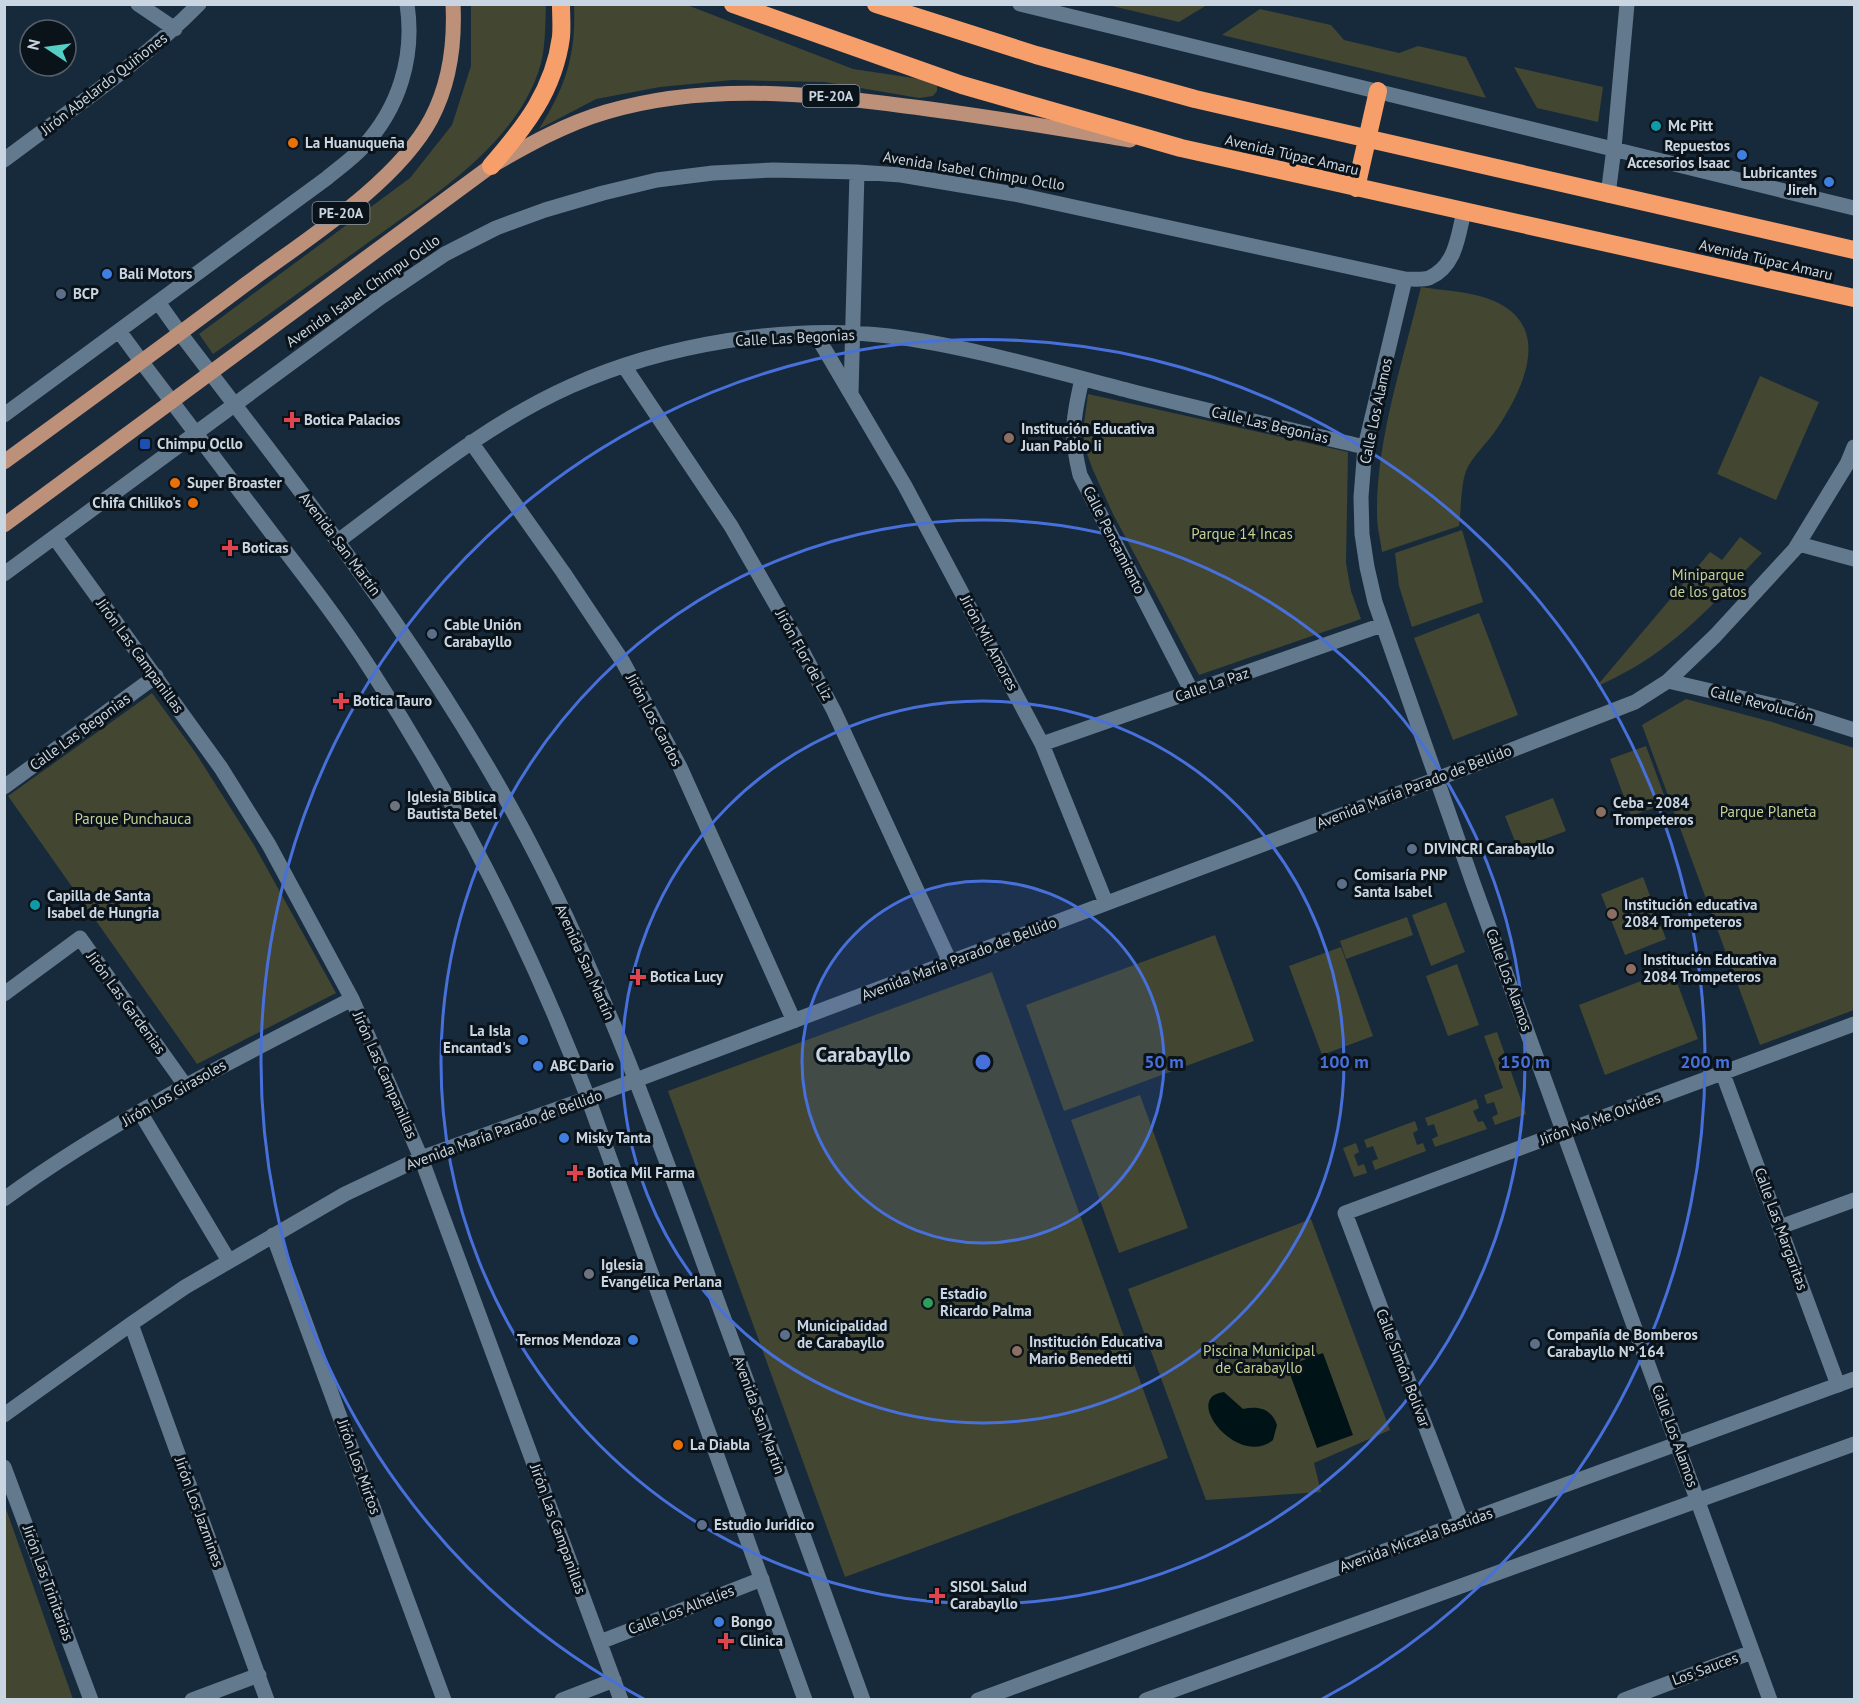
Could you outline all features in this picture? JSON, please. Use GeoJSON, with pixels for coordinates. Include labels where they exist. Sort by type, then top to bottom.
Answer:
{"type":"FeatureCollection","features":[{"type":"Feature","properties":{"kind":"highway"},"geometry":{"type":"LineString","coordinates":[[491,166],[522,130],[547,86],[554,69],[561,36],[561,4]]}},
{"type":"Feature","properties":{"kind":"highway","name":"Avenida Túpac Amaru"},"geometry":{"type":"LineString","coordinates":[[733,4],[962,85],[1180,148],[1854,298]]}},
{"type":"Feature","properties":{"kind":"highway","name":"Avenida Túpac Amaru"},"geometry":{"type":"LineString","coordinates":[[876,4],[1036,55],[1195,99],[1854,250]]}},
{"type":"Feature","properties":{"kind":"highway"},"geometry":{"type":"LineString","coordinates":[[1356,188],[1378,91]]}},
{"type":"Feature","properties":{"kind":"main road","name":"PE-20A"},"geometry":{"type":"LineString","coordinates":[[4,462],[328,224],[384,179],[407,153],[431,119],[444,88],[452,57],[453,4]]}},
{"type":"Feature","properties":{"kind":"main road","name":"Avenida Isabel Chimpu Ocllo"},"geometry":{"type":"LineString","coordinates":[[4,525],[491,166],[571,125],[607,112],[677,97],[723,93],[780,93],[844,97],[1180,148]]}},
{"type":"Feature","properties":{"kind":"street"},"geometry":{"type":"LineString","coordinates":[[138,4],[175,29]]}},
{"type":"Feature","properties":{"kind":"street","name":"Jirón Abelardo Quiñones"},"geometry":{"type":"LineString","coordinates":[[4,160],[175,29],[200,4]]}},
{"type":"Feature","properties":{"kind":"street"},"geometry":{"type":"LineString","coordinates":[[4,415],[327,178],[362,148],[386,119],[402,84],[409,49],[407,4]]}},
{"type":"Feature","properties":{"kind":"street"},"geometry":{"type":"LineString","coordinates":[[1020,4],[1854,208]]}},
{"type":"Feature","properties":{"kind":"street"},"geometry":{"type":"LineString","coordinates":[[1608,195],[1627,4]]}},
{"type":"Feature","properties":{"kind":"street","name":"Avenida Isabel Chimpu Ocllo"},"geometry":{"type":"LineString","coordinates":[[4,574],[381,297],[445,254],[496,228],[545,210],[603,193],[657,180],[712,173],[773,170],[901,175],[1014,194],[1405,279],[1429,279],[1445,267],[1454,251],[1464,211]]}},
{"type":"Feature","properties":{"kind":"street"},"geometry":{"type":"LineString","coordinates":[[851,393],[857,172]]}},
{"type":"Feature","properties":{"kind":"street","name":"Calle Los Alamos"},"geometry":{"type":"LineString","coordinates":[[1405,279],[1365,447],[1361,496],[1362,534],[1367,567],[1382,625],[1477,894],[1770,1700]]}},
{"type":"Feature","properties":{"kind":"street","name":"Avenida San Martín"},"geometry":{"type":"LineString","coordinates":[[158,302],[370,583],[438,684],[507,802],[572,929],[637,1080],[863,1700]]}},
{"type":"Feature","properties":{"kind":"street"},"geometry":{"type":"LineString","coordinates":[[119,331],[330,610],[437,776],[470,836],[528,952],[561,1028],[805,1700]]}},
{"type":"Feature","properties":{"kind":"street","name":"Jirón Mil Amores"},"geometry":{"type":"LineString","coordinates":[[815,333],[947,562],[1042,744],[1106,903]]}},
{"type":"Feature","properties":{"kind":"street","name":"Calle Las Begonias"},"geometry":{"type":"LineString","coordinates":[[338,541],[471,442],[571,386],[624,366],[671,352],[777,335],[853,333],[889,336],[941,345],[1365,447]]}},
{"type":"Feature","properties":{"kind":"street","name":"Jirón Flor de Liz"},"geometry":{"type":"LineString","coordinates":[[624,366],[731,526],[798,643],[834,711],[950,962]]}},
{"type":"Feature","properties":{"kind":"street","name":"Calle Pensamiento"},"geometry":{"type":"LineString","coordinates":[[1082,379],[1073,416],[1073,448],[1080,475],[1192,692]]}},
{"type":"Feature","properties":{"kind":"street","name":"Jirón Los Cardos"},"geometry":{"type":"LineString","coordinates":[[471,442],[623,662],[680,767],[794,1021]]}},
{"type":"Feature","properties":{"kind":"street","name":"Avenida María Parado de Bellido"},"geometry":{"type":"LineString","coordinates":[[4,1415],[131,1324],[229,1261],[345,1194],[421,1158],[637,1080],[1437,779],[1635,702],[1668,681],[1715,636],[1799,544],[1847,464],[1854,447]]}},
{"type":"Feature","properties":{"kind":"street","name":"Jirón Las Campanillas"},"geometry":{"type":"LineString","coordinates":[[55,538],[221,768],[269,845],[352,999],[421,1158],[621,1700]]}},
{"type":"Feature","properties":{"kind":"street"},"geometry":{"type":"LineString","coordinates":[[1799,544],[1854,559]]}},
{"type":"Feature","properties":{"kind":"street","name":"Calle La Paz"},"geometry":{"type":"LineString","coordinates":[[1042,744],[1382,625]]}},
{"type":"Feature","properties":{"kind":"street","name":"Calle Las Begonias"},"geometry":{"type":"LineString","coordinates":[[4,787],[156,676]]}},
{"type":"Feature","properties":{"kind":"street","name":"Calle Revolución"},"geometry":{"type":"LineString","coordinates":[[1668,681],[1785,708],[1854,730]]}},
{"type":"Feature","properties":{"kind":"street","name":"Jirón Las Gardenias"},"geometry":{"type":"LineString","coordinates":[[4,994],[80,938],[185,1085]]}},
{"type":"Feature","properties":{"kind":"street","name":"Jirón Los Girasoles"},"geometry":{"type":"LineString","coordinates":[[4,1199],[81,1148],[185,1085],[352,999]]}},
{"type":"Feature","properties":{"kind":"street","name":"Jirón No Me Olvides"},"geometry":{"type":"LineString","coordinates":[[1345,1213],[1854,1024]]}},
{"type":"Feature","properties":{"kind":"street","name":"Calle Las Margaritas"},"geometry":{"type":"LineString","coordinates":[[1724,1074],[1838,1385]]}},
{"type":"Feature","properties":{"kind":"street"},"geometry":{"type":"LineString","coordinates":[[140,1112],[229,1261]]}},
{"type":"Feature","properties":{"kind":"street"},"geometry":{"type":"LineString","coordinates":[[1780,1227],[1854,1200]]}},
{"type":"Feature","properties":{"kind":"street","name":"Calle Simón Bolívar"},"geometry":{"type":"LineString","coordinates":[[1345,1213],[1462,1523]]}},
{"type":"Feature","properties":{"kind":"street","name":"Jirón Los Mirtos"},"geometry":{"type":"LineString","coordinates":[[273,1234],[444,1700]]}},
{"type":"Feature","properties":{"kind":"street","name":"Jirón Los Jazmines"},"geometry":{"type":"LineString","coordinates":[[131,1324],[267,1700]]}},
{"type":"Feature","properties":{"kind":"street","name":"Avenida Micaela Bastidas"},"geometry":{"type":"LineString","coordinates":[[978,1700],[1854,1379]]}},
{"type":"Feature","properties":{"kind":"street"},"geometry":{"type":"LineString","coordinates":[[1146,1700],[1854,1443]]}},
{"type":"Feature","properties":{"kind":"street","name":"Jirón Las Trinitarias"},"geometry":{"type":"LineString","coordinates":[[4,1467],[91,1700]]}},
{"type":"Feature","properties":{"kind":"street","name":"Calle Los Alhelíes"},"geometry":{"type":"LineString","coordinates":[[600,1642],[762,1579]]}},
{"type":"Feature","properties":{"kind":"street","name":"Los Sauces"},"geometry":{"type":"LineString","coordinates":[[1624,1700],[1752,1652]]}},
{"type":"Feature","properties":{"kind":"street"},"geometry":{"type":"LineString","coordinates":[[192,1700],[259,1676]]}},
{"type":"Feature","properties":{"kind":"street"},"geometry":{"type":"LineString","coordinates":[[562,1700],[614,1680]]}},
{"type":"Feature","properties":{"kind":"green space"},"geometry":{"type":"Polygon","coordinates":[[[1207,4],[1179,22],[1108,5],[1207,4]]]}},
{"type":"Feature","properties":{"kind":"green space"},"geometry":{"type":"Polygon","coordinates":[[[471,5],[546,5],[545,39],[541,65],[525,101],[508,126],[464,172],[213,354],[199,334],[410,178],[452,125],[471,66],[471,5]]]}},
{"type":"Feature","properties":{"kind":"green space"},"geometry":{"type":"Polygon","coordinates":[[[574,5],[687,5],[853,69],[920,79],[937,86],[937,91],[933,96],[919,98],[825,82],[732,80],[660,87],[596,99],[539,129],[556,99],[567,70],[573,39],[574,5]]]}},
{"type":"Feature","properties":{"kind":"green space"},"geometry":{"type":"Polygon","coordinates":[[[1260,9],[1331,25],[1344,40],[1399,53],[1418,46],[1466,57],[1486,98],[1222,35],[1260,9]]]}},
{"type":"Feature","properties":{"kind":"green space"},"geometry":{"type":"Polygon","coordinates":[[[1514,67],[1603,87],[1598,122],[1537,108],[1514,67]]]}},
{"type":"Feature","properties":{"kind":"green space"},"geometry":{"type":"Polygon","coordinates":[[[1421,287],[1477,295],[1494,301],[1512,312],[1523,326],[1528,343],[1528,360],[1516,397],[1493,435],[1466,471],[1459,526],[1382,552],[1377,516],[1381,459],[1392,401],[1421,287]]]}},
{"type":"Feature","properties":{"kind":"green space"},"geometry":{"type":"Polygon","coordinates":[[[1760,376],[1819,402],[1776,500],[1717,474],[1760,376]]]}},
{"type":"Feature","properties":{"kind":"green space","name":"Parque 14 Incas"},"geometry":{"type":"Polygon","coordinates":[[[1088,394],[1348,452],[1346,563],[1351,591],[1361,619],[1199,675],[1113,514],[1093,470],[1084,446],[1088,394]]]}},
{"type":"Feature","properties":{"kind":"green space"},"geometry":{"type":"Polygon","coordinates":[[[1462,530],[1483,602],[1412,627],[1399,586],[1395,553],[1462,530]]]}},
{"type":"Feature","properties":{"kind":"green space","name":"Miniparque de los gatos"},"geometry":{"type":"Polygon","coordinates":[[[1740,537],[1762,553],[1702,615],[1669,644],[1633,668],[1596,687],[1710,552],[1722,560],[1740,537]]]}},
{"type":"Feature","properties":{"kind":"green space"},"geometry":{"type":"Polygon","coordinates":[[[1479,613],[1518,715],[1453,740],[1414,638],[1479,613]]]}},
{"type":"Feature","properties":{"kind":"green space","name":"Parque Punchauca"},"geometry":{"type":"Polygon","coordinates":[[[152,693],[195,752],[254,845],[336,993],[197,1064],[8,796],[152,693]]]}},
{"type":"Feature","properties":{"kind":"green space","name":"Parque Planeta"},"geometry":{"type":"Polygon","coordinates":[[[1686,699],[1772,722],[1854,748],[1854,1010],[1760,1045],[1642,725],[1686,699]]]}},
{"type":"Feature","properties":{"kind":"green space"},"geometry":{"type":"Polygon","coordinates":[[[1646,746],[1667,803],[1631,816],[1610,759],[1646,746]]]}},
{"type":"Feature","properties":{"kind":"green space"},"geometry":{"type":"Polygon","coordinates":[[[1553,798],[1566,831],[1518,849],[1505,816],[1553,798]]]}},
{"type":"Feature","properties":{"kind":"green space"},"geometry":{"type":"Polygon","coordinates":[[[1643,877],[1666,939],[1625,955],[1601,894],[1643,877]]]}},
{"type":"Feature","properties":{"kind":"green space"},"geometry":{"type":"Polygon","coordinates":[[[1446,902],[1465,952],[1431,966],[1412,915],[1446,902]]]}},
{"type":"Feature","properties":{"kind":"green space"},"geometry":{"type":"Polygon","coordinates":[[[1407,917],[1413,935],[1346,959],[1340,941],[1407,917]]]}},
{"type":"Feature","properties":{"kind":"green space"},"geometry":{"type":"Polygon","coordinates":[[[1215,935],[1254,1041],[1064,1111],[1026,1005],[1215,935]]]}},
{"type":"Feature","properties":{"kind":"green space"},"geometry":{"type":"Polygon","coordinates":[[[1341,947],[1373,1036],[1322,1055],[1289,966],[1341,947]]]}},
{"type":"Feature","properties":{"kind":"green space"},"geometry":{"type":"Polygon","coordinates":[[[1457,964],[1479,1025],[1448,1036],[1426,976],[1457,964]]]}},
{"type":"Feature","properties":{"kind":"green space"},"geometry":{"type":"Polygon","coordinates":[[[1672,969],[1698,1039],[1605,1075],[1579,1005],[1672,969]]]}},
{"type":"Feature","properties":{"kind":"green space","name":"Estadio Ricardo Palma"},"geometry":{"type":"Polygon","coordinates":[[[992,972],[1168,1458],[845,1577],[668,1091],[992,972]]]}},
{"type":"Feature","properties":{"kind":"green space"},"geometry":{"type":"Polygon","coordinates":[[[1497,1032],[1526,1114],[1495,1125],[1492,1117],[1498,1114],[1494,1102],[1487,1104],[1484,1095],[1503,1088],[1484,1036],[1497,1032]]]}},
{"type":"Feature","properties":{"kind":"green space"},"geometry":{"type":"Polygon","coordinates":[[[1140,1095],[1188,1228],[1119,1253],[1071,1120],[1140,1095]]]}},
{"type":"Feature","properties":{"kind":"green space"},"geometry":{"type":"Polygon","coordinates":[[[1476,1099],[1479,1108],[1473,1111],[1478,1122],[1483,1121],[1487,1129],[1435,1147],[1432,1139],[1438,1136],[1434,1124],[1428,1126],[1425,1118],[1476,1099]]]}},
{"type":"Feature","properties":{"kind":"green space"},"geometry":{"type":"Polygon","coordinates":[[[1415,1121],[1418,1130],[1413,1133],[1417,1145],[1423,1143],[1426,1151],[1375,1170],[1372,1161],[1378,1159],[1373,1146],[1367,1148],[1364,1140],[1415,1121]]]}},
{"type":"Feature","properties":{"kind":"green space"},"geometry":{"type":"Polygon","coordinates":[[[1356,1143],[1359,1152],[1354,1155],[1358,1166],[1364,1164],[1367,1173],[1354,1177],[1343,1148],[1356,1143]]]}},
{"type":"Feature","properties":{"kind":"green space","name":"Piscina Municipal de Carabayllo"},"geometry":{"type":"Polygon","coordinates":[[[1311,1219],[1390,1430],[1314,1463],[1321,1492],[1206,1500],[1128,1289],[1311,1219]]]}},
{"type":"Feature","properties":{"kind":"green space"},"geometry":{"type":"Polygon","coordinates":[[[5,1506],[73,1699],[5,1699],[5,1506]]]}},
{"type":"Feature","properties":{"kind":"shaded area"},"geometry":{"type":"Polygon","coordinates":[[[1323,1353],[1353,1435],[1317,1448],[1287,1366],[1323,1353]]]}},
{"type":"Feature","properties":{"kind":"shaded area"},"geometry":{"type":"Polygon","coordinates":[[[1224,1392],[1243,1409],[1259,1408],[1268,1412],[1277,1425],[1273,1440],[1259,1446],[1245,1445],[1231,1439],[1219,1429],[1211,1417],[1208,1406],[1212,1397],[1224,1392]]]}},
{"type":"Feature","properties":{"kind":"place","name":"Mc Pitt"},"geometry":{"type":"Point","coordinates":[1656,126]}},
{"type":"Feature","properties":{"kind":"place","name":"La Huanuqueña"},"geometry":{"type":"Point","coordinates":[293,143]}},
{"type":"Feature","properties":{"kind":"place","name":"Repuestos Accesorios Isaac"},"geometry":{"type":"Point","coordinates":[1742,155]}},
{"type":"Feature","properties":{"kind":"place","name":"Lubricantes Jireh"},"geometry":{"type":"Point","coordinates":[1829,182]}},
{"type":"Feature","properties":{"kind":"place","name":"Bali Motors"},"geometry":{"type":"Point","coordinates":[107,274]}},
{"type":"Feature","properties":{"kind":"place","name":"BCP"},"geometry":{"type":"Point","coordinates":[61,294]}},
{"type":"Feature","properties":{"kind":"place","name":"Botica Palacios"},"geometry":{"type":"Point","coordinates":[292,420]}},
{"type":"Feature","properties":{"kind":"place","name":"Institución Educativa Juan Pablo Ii"},"geometry":{"type":"Point","coordinates":[1009,438]}},
{"type":"Feature","properties":{"kind":"place","name":"Chimpu Ocllo"},"geometry":{"type":"Point","coordinates":[145,444]}},
{"type":"Feature","properties":{"kind":"place","name":"Super Broaster"},"geometry":{"type":"Point","coordinates":[175,483]}},
{"type":"Feature","properties":{"kind":"place","name":"Chifa Chiliko's"},"geometry":{"type":"Point","coordinates":[193,503]}},
{"type":"Feature","properties":{"kind":"place","name":"Boticas"},"geometry":{"type":"Point","coordinates":[230,548]}},
{"type":"Feature","properties":{"kind":"place","name":"Cable Unión Carabayllo"},"geometry":{"type":"Point","coordinates":[432,634]}},
{"type":"Feature","properties":{"kind":"place","name":"Botica Tauro"},"geometry":{"type":"Point","coordinates":[341,701]}},
{"type":"Feature","properties":{"kind":"place","name":"Iglesia Biblica Bautista Betel"},"geometry":{"type":"Point","coordinates":[395,806]}},
{"type":"Feature","properties":{"kind":"place","name":"Ceba - 2084 Trompeteros"},"geometry":{"type":"Point","coordinates":[1601,812]}},
{"type":"Feature","properties":{"kind":"place","name":"DIVINCRI Carabayllo"},"geometry":{"type":"Point","coordinates":[1412,849]}},
{"type":"Feature","properties":{"kind":"place","name":"Comisaría PNP Santa Isabel"},"geometry":{"type":"Point","coordinates":[1342,884]}},
{"type":"Feature","properties":{"kind":"place","name":"Capilla de Santa Isabel de Hungria"},"geometry":{"type":"Point","coordinates":[35,905]}},
{"type":"Feature","properties":{"kind":"place","name":"Institución educativa 2084 Trompeteros"},"geometry":{"type":"Point","coordinates":[1612,914]}},
{"type":"Feature","properties":{"kind":"place","name":"Institución Educativa 2084 Trompeteros"},"geometry":{"type":"Point","coordinates":[1631,969]}},
{"type":"Feature","properties":{"kind":"place","name":"Botica Lucy"},"geometry":{"type":"Point","coordinates":[638,977]}},
{"type":"Feature","properties":{"kind":"place","name":"La Isla Encantad's"},"geometry":{"type":"Point","coordinates":[523,1040]}},
{"type":"Feature","properties":{"kind":"place","name":"ABC Dario"},"geometry":{"type":"Point","coordinates":[538,1066]}},
{"type":"Feature","properties":{"kind":"place","name":"Misky Tanta"},"geometry":{"type":"Point","coordinates":[564,1138]}},
{"type":"Feature","properties":{"kind":"place","name":"Botica Mil Farma"},"geometry":{"type":"Point","coordinates":[575,1173]}},
{"type":"Feature","properties":{"kind":"place","name":"Iglesia Evangélica Perlana"},"geometry":{"type":"Point","coordinates":[589,1274]}},
{"type":"Feature","properties":{"kind":"place","name":"Estadio Ricardo Palma"},"geometry":{"type":"Point","coordinates":[928,1303]}},
{"type":"Feature","properties":{"kind":"place","name":"Municipalidad de Carabayllo"},"geometry":{"type":"Point","coordinates":[785,1335]}},
{"type":"Feature","properties":{"kind":"place","name":"Ternos Mendoza"},"geometry":{"type":"Point","coordinates":[633,1340]}},
{"type":"Feature","properties":{"kind":"place","name":"Compañía de Bomberos Carabayllo Nº 164"},"geometry":{"type":"Point","coordinates":[1535,1344]}},
{"type":"Feature","properties":{"kind":"place","name":"Institución Educativa Mario Benedetti"},"geometry":{"type":"Point","coordinates":[1017,1351]}},
{"type":"Feature","properties":{"kind":"place","name":"La Diabla"},"geometry":{"type":"Point","coordinates":[678,1445]}},
{"type":"Feature","properties":{"kind":"place","name":"Estudio Juridico"},"geometry":{"type":"Point","coordinates":[702,1525]}},
{"type":"Feature","properties":{"kind":"place","name":"SISOL Salud Carabayllo"},"geometry":{"type":"Point","coordinates":[937,1596]}},
{"type":"Feature","properties":{"kind":"place","name":"Bongo"},"geometry":{"type":"Point","coordinates":[719,1622]}},
{"type":"Feature","properties":{"kind":"place","name":"Clinica"},"geometry":{"type":"Point","coordinates":[726,1641]}},
{"type":"Feature","properties":{"kind":"district","name":"Carabayllo"},"geometry":{"type":"Point","coordinates":[863,1055]}}]}
